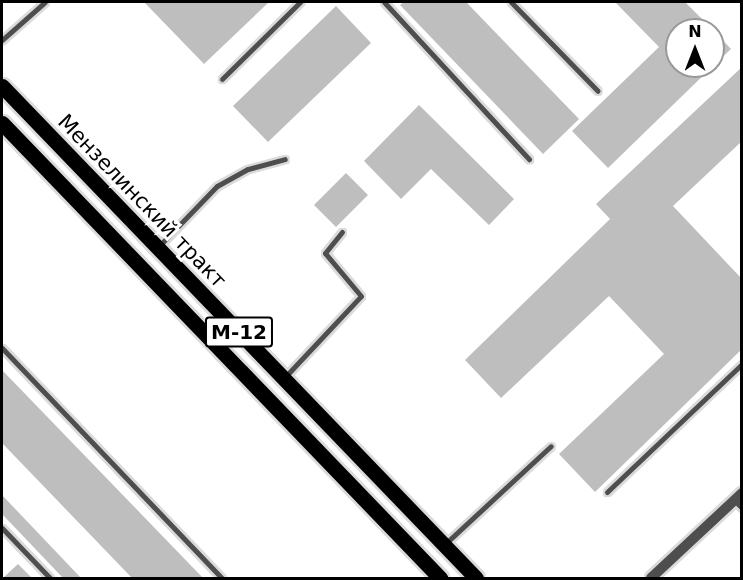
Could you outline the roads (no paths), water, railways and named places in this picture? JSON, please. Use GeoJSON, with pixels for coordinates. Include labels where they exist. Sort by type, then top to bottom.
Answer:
{"type":"FeatureCollection","features":[{"type":"Feature","properties":{"kind":"main road","name":"Мензелинский тракт"},"geometry":{"type":"LineString","coordinates":[[2,86],[476,579]]}},
{"type":"Feature","properties":{"kind":"main road","name":"М-12"},"geometry":{"type":"LineString","coordinates":[[2,123],[440,579]]}},
{"type":"Feature","properties":{"kind":"main road"},"geometry":{"type":"LineString","coordinates":[[363,499],[359,486],[361,477],[381,479]]}},
{"type":"Feature","properties":{"kind":"street"},"geometry":{"type":"LineString","coordinates":[[651,579],[739,500]]}},
{"type":"Feature","properties":{"kind":"lane"},"geometry":{"type":"LineString","coordinates":[[2,40],[45,2]]}},
{"type":"Feature","properties":{"kind":"lane"},"geometry":{"type":"LineString","coordinates":[[222,79],[300,2]]}},
{"type":"Feature","properties":{"kind":"lane"},"geometry":{"type":"LineString","coordinates":[[384,2],[529,159]]}},
{"type":"Feature","properties":{"kind":"lane"},"geometry":{"type":"LineString","coordinates":[[511,2],[598,91]]}},
{"type":"Feature","properties":{"kind":"lane"},"geometry":{"type":"LineString","coordinates":[[158,247],[217,186],[248,169],[285,159]]}},
{"type":"Feature","properties":{"kind":"lane"},"geometry":{"type":"LineString","coordinates":[[284,378],[361,296],[325,253],[342,232]]}},
{"type":"Feature","properties":{"kind":"lane"},"geometry":{"type":"LineString","coordinates":[[2,348],[222,579]]}},
{"type":"Feature","properties":{"kind":"lane"},"geometry":{"type":"LineString","coordinates":[[607,492],[741,364]]}},
{"type":"Feature","properties":{"kind":"lane"},"geometry":{"type":"LineString","coordinates":[[444,545],[551,446]]}},
{"type":"Feature","properties":{"kind":"lane"},"geometry":{"type":"LineString","coordinates":[[2,528],[50,579]]}}]}
